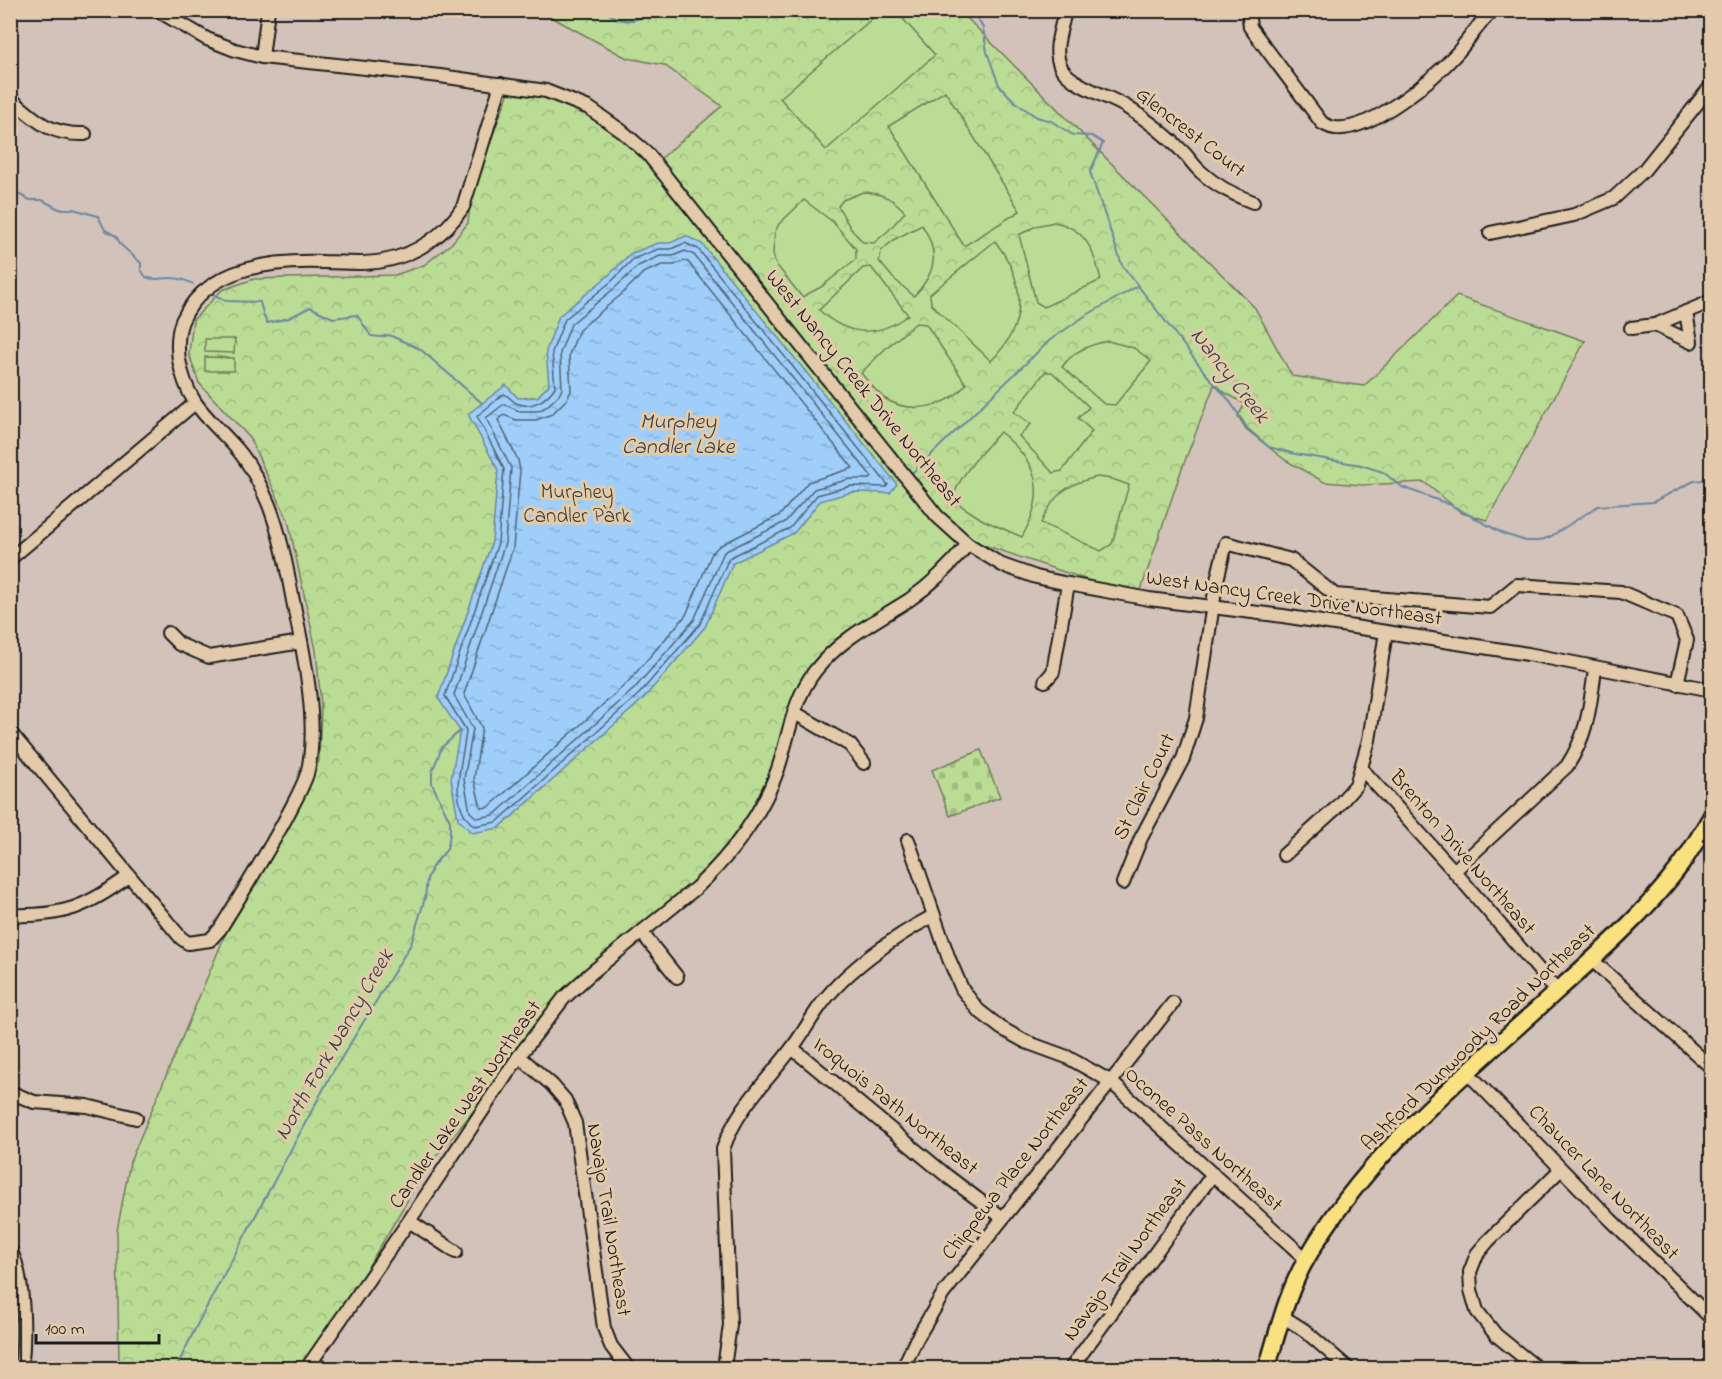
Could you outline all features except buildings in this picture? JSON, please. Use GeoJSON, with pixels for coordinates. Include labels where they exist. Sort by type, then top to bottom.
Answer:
{"type":"FeatureCollection","features":[{"type":"Feature","properties":{"kind":"main road","name":"Ashford Dunwoody Road Northeast"},"geometry":{"type":"LineString","coordinates":[[1267,1368],[1290,1292],[1306,1259],[1352,1190],[1406,1131],[1592,960],[1654,899],[1682,864],[1712,815]]}},
{"type":"Feature","properties":{"kind":"street","name":"West Nancy Creek Drive Northeast"},"geometry":{"type":"LineString","coordinates":[[156,10],[207,39],[262,57],[501,84],[546,91],[590,108],[647,153],[937,516],[983,555],[1016,571],[1068,584],[1528,654],[1595,669],[1712,690]]}},
{"type":"Feature","properties":{"kind":"street"},"geometry":{"type":"LineString","coordinates":[[262,57],[268,10]]}},
{"type":"Feature","properties":{"kind":"street","name":"Glencrest Court"},"geometry":{"type":"LineString","coordinates":[[1065,10],[1058,54],[1062,69],[1075,81],[1116,100],[1148,120],[1166,135],[1202,173],[1242,198],[1253,202]]}},
{"type":"Feature","properties":{"kind":"street"},"geometry":{"type":"LineString","coordinates":[[1248,10],[1250,27],[1322,123],[1334,128],[1347,128],[1366,123],[1401,102],[1441,70],[1481,21],[1493,10]]}},
{"type":"Feature","properties":{"kind":"street"},"geometry":{"type":"LineString","coordinates":[[10,732],[181,938],[188,943],[210,939],[220,930],[271,847],[307,773],[311,738],[308,685],[281,542],[269,505],[257,479],[239,451],[195,404],[184,382],[177,336],[192,303],[206,287],[227,276],[257,267],[294,262],[382,261],[400,257],[443,233],[463,207],[501,84]]}},
{"type":"Feature","properties":{"kind":"street"},"geometry":{"type":"LineString","coordinates":[[1490,233],[1574,214],[1614,198],[1644,170],[1712,85]]}},
{"type":"Feature","properties":{"kind":"street"},"geometry":{"type":"LineString","coordinates":[[10,98],[47,127],[60,133],[85,134]]}},
{"type":"Feature","properties":{"kind":"street"},"geometry":{"type":"LineString","coordinates":[[1631,328],[1655,325],[1712,301]]}},
{"type":"Feature","properties":{"kind":"street"},"geometry":{"type":"LineString","coordinates":[[1655,325],[1691,342],[1686,312]]}},
{"type":"Feature","properties":{"kind":"street"},"geometry":{"type":"LineString","coordinates":[[10,559],[195,404]]}},
{"type":"Feature","properties":{"kind":"street","name":"St Clair Court"},"geometry":{"type":"LineString","coordinates":[[1123,883],[1141,838],[1184,759],[1196,718],[1212,607],[1226,543],[1291,560],[1335,595],[1490,607],[1517,585],[1621,592],[1677,616],[1687,640],[1677,684]]}},
{"type":"Feature","properties":{"kind":"street","name":"Candler Lake West Northeast"},"geometry":{"type":"LineString","coordinates":[[314,1366],[519,1056],[564,998],[711,874],[748,827],[770,790],[795,712],[807,683],[832,652],[848,637],[927,586],[968,544]]}},
{"type":"Feature","properties":{"kind":"street"},"geometry":{"type":"LineString","coordinates":[[1045,681],[1053,672],[1068,584]]}},
{"type":"Feature","properties":{"kind":"street"},"geometry":{"type":"LineString","coordinates":[[1284,855],[1335,809],[1356,785],[1370,740],[1386,632]]}},
{"type":"Feature","properties":{"kind":"street"},"geometry":{"type":"LineString","coordinates":[[168,633],[179,644],[209,657],[301,642]]}},
{"type":"Feature","properties":{"kind":"street"},"geometry":{"type":"LineString","coordinates":[[1454,871],[1567,766],[1585,732],[1595,669]]}},
{"type":"Feature","properties":{"kind":"street"},"geometry":{"type":"LineString","coordinates":[[795,712],[850,745],[864,763]]}},
{"type":"Feature","properties":{"kind":"street","name":"Brenton Drive Northeast"},"geometry":{"type":"LineString","coordinates":[[1361,768],[1454,871],[1557,992]]}},
{"type":"Feature","properties":{"kind":"street","name":"Oconee Pass Northeast"},"geometry":{"type":"LineString","coordinates":[[908,840],[933,916],[962,989],[978,1010],[1000,1028],[1026,1042],[1067,1056],[1110,1081],[1306,1259]]}},
{"type":"Feature","properties":{"kind":"street"},"geometry":{"type":"LineString","coordinates":[[10,915],[38,916],[80,907],[129,876]]}},
{"type":"Feature","properties":{"kind":"street"},"geometry":{"type":"LineString","coordinates":[[724,1368],[730,1325],[723,1149],[737,1116],[792,1048],[820,1005],[845,978],[903,932],[933,916]]}},
{"type":"Feature","properties":{"kind":"street"},"geometry":{"type":"LineString","coordinates":[[642,933],[677,977]]}},
{"type":"Feature","properties":{"kind":"street"},"geometry":{"type":"LineString","coordinates":[[1592,960],[1712,1068]]}},
{"type":"Feature","properties":{"kind":"street","name":"Chippewa Place Northeast"},"geometry":{"type":"LineString","coordinates":[[903,1368],[916,1340],[943,1294],[1173,1003]]}},
{"type":"Feature","properties":{"kind":"street","name":"Iroquois Path Northeast"},"geometry":{"type":"LineString","coordinates":[[792,1048],[946,1176],[1003,1218]]}},
{"type":"Feature","properties":{"kind":"street","name":"Navajo Trail Northeast"},"geometry":{"type":"LineString","coordinates":[[519,1056],[552,1085],[565,1100],[575,1123],[604,1328],[611,1346],[628,1368]]}},
{"type":"Feature","properties":{"kind":"street","name":"Chaucer Lane Northeast"},"geometry":{"type":"LineString","coordinates":[[1468,1073],[1712,1319]]}},
{"type":"Feature","properties":{"kind":"street"},"geometry":{"type":"LineString","coordinates":[[10,1092],[34,1102],[87,1106],[136,1118]]}},
{"type":"Feature","properties":{"kind":"street"},"geometry":{"type":"LineString","coordinates":[[1537,1368],[1496,1335],[1477,1311],[1471,1290],[1470,1272],[1477,1254],[1488,1241],[1561,1169]]}},
{"type":"Feature","properties":{"kind":"street","name":"Navajo Trail Northeast"},"geometry":{"type":"LineString","coordinates":[[1071,1368],[1213,1174]]}},
{"type":"Feature","properties":{"kind":"street"},"geometry":{"type":"LineString","coordinates":[[409,1221],[456,1252]]}},
{"type":"Feature","properties":{"kind":"street"},"geometry":{"type":"LineString","coordinates":[[10,1250],[19,1268],[24,1346],[21,1368]]}},
{"type":"Feature","properties":{"kind":"street"},"geometry":{"type":"LineString","coordinates":[[1282,1316],[1304,1330],[1348,1368]]}},
{"type":"Feature","properties":{"kind":"green space","name":"Murphey Candler Park"},"geometry":{"type":"Polygon","coordinates":[[[540,11],[960,11],[1255,308],[1292,376],[1364,386],[1457,296],[1585,341],[1487,520],[1462,513],[1424,482],[1362,485],[1324,482],[1285,460],[1246,429],[1238,416],[1245,404],[1224,392],[1215,383],[1181,471],[1141,590],[1091,581],[963,538],[944,566],[892,604],[836,639],[800,681],[783,726],[774,781],[733,847],[700,880],[611,955],[546,1024],[427,1167],[322,1345],[302,1368],[121,1368],[119,1364],[117,1231],[130,1162],[233,916],[319,761],[321,705],[316,650],[288,520],[249,437],[199,383],[189,354],[193,320],[222,290],[254,279],[395,275],[424,265],[452,243],[468,223],[471,193],[509,92],[529,93],[568,104],[605,126],[651,167],[722,106],[664,65],[627,58],[540,11]]]}},
{"type":"Feature","properties":{"kind":"green space"},"geometry":{"type":"Polygon","coordinates":[[[881,11],[896,11],[935,55],[826,150],[780,98],[881,11]]]}},
{"type":"Feature","properties":{"kind":"green space"},"geometry":{"type":"Polygon","coordinates":[[[945,91],[1020,211],[964,246],[889,126],[945,91]]]}},
{"type":"Feature","properties":{"kind":"green space"},"geometry":{"type":"Polygon","coordinates":[[[863,192],[886,197],[905,212],[874,243],[863,242],[851,229],[838,206],[843,200],[863,192]]]}},
{"type":"Feature","properties":{"kind":"green space"},"geometry":{"type":"Polygon","coordinates":[[[804,200],[833,222],[856,249],[856,259],[821,287],[802,297],[775,263],[773,253],[775,232],[779,224],[804,200]]]}},
{"type":"Feature","properties":{"kind":"green space"},"geometry":{"type":"Polygon","coordinates":[[[1054,222],[1074,230],[1087,242],[1101,280],[1044,307],[1036,302],[1019,235],[1036,226],[1054,222]]]}},
{"type":"Feature","properties":{"kind":"green space"},"geometry":{"type":"Polygon","coordinates":[[[922,225],[931,245],[933,262],[927,279],[914,296],[893,278],[879,261],[881,251],[895,239],[922,225]]]}},
{"type":"Feature","properties":{"kind":"green space"},"geometry":{"type":"Polygon","coordinates":[[[995,241],[1013,272],[1019,302],[1012,332],[991,361],[931,304],[930,294],[995,241]]]}},
{"type":"Feature","properties":{"kind":"green space"},"geometry":{"type":"Polygon","coordinates":[[[871,267],[908,315],[885,328],[862,331],[840,325],[819,310],[863,268],[871,267]]]}},
{"type":"Feature","properties":{"kind":"green space"},"geometry":{"type":"Polygon","coordinates":[[[916,323],[926,324],[966,384],[949,399],[917,407],[894,403],[884,398],[861,373],[916,323]]]}},
{"type":"Feature","properties":{"kind":"green space"},"geometry":{"type":"Polygon","coordinates":[[[205,339],[235,339],[234,353],[205,352],[205,339]]]}},
{"type":"Feature","properties":{"kind":"green space"},"geometry":{"type":"Polygon","coordinates":[[[1108,341],[1134,348],[1151,361],[1115,405],[1104,404],[1062,367],[1082,349],[1108,341]]]}},
{"type":"Feature","properties":{"kind":"green space"},"geometry":{"type":"Polygon","coordinates":[[[205,357],[234,358],[234,371],[205,371],[205,357]]]}},
{"type":"Feature","properties":{"kind":"green space"},"geometry":{"type":"Polygon","coordinates":[[[1045,372],[1052,372],[1089,407],[1078,418],[1092,431],[1062,471],[1053,473],[1019,436],[1031,424],[1014,412],[1045,372]]]}},
{"type":"Feature","properties":{"kind":"green space"},"geometry":{"type":"Polygon","coordinates":[[[1000,432],[1023,455],[1031,467],[1035,480],[1035,506],[1022,537],[983,520],[954,501],[955,493],[964,475],[1000,432]]]}},
{"type":"Feature","properties":{"kind":"green space"},"geometry":{"type":"Polygon","coordinates":[[[1097,477],[1129,485],[1112,544],[1101,551],[1041,523],[1051,505],[1062,492],[1077,483],[1097,477]]]}},
{"type":"Feature","properties":{"kind":"green space"},"geometry":{"type":"Polygon","coordinates":[[[981,750],[1000,797],[950,816],[932,770],[981,750]]]}},
{"type":"Feature","properties":{"kind":"water","name":"Murphey Candler Lake"},"geometry":{"type":"Polygon","coordinates":[[[686,236],[702,244],[897,484],[890,493],[852,492],[820,501],[794,533],[733,563],[705,627],[643,699],[499,828],[472,833],[458,819],[451,779],[460,731],[438,698],[492,542],[498,470],[468,414],[506,385],[518,398],[537,397],[549,385],[546,351],[559,316],[608,276],[630,254],[658,243],[670,243],[686,236]]]}},
{"type":"Feature","properties":{"kind":"waterway","name":"Nancy Creek"},"geometry":{"type":"LineString","coordinates":[[604,10],[611,16],[625,20],[639,19],[661,10]]}},
{"type":"Feature","properties":{"kind":"waterway","name":"Nancy Creek"},"geometry":{"type":"LineString","coordinates":[[973,10],[983,28],[987,52],[999,85],[1016,103],[1037,117],[1051,121],[1073,135],[1092,136],[1103,143],[1090,172],[1122,265],[1206,374],[1229,400],[1248,429],[1269,447],[1295,454],[1361,465],[1383,472],[1402,487],[1451,505],[1504,534],[1526,541],[1538,541],[1550,537],[1598,506],[1653,502],[1694,481],[1712,479]]}},
{"type":"Feature","properties":{"kind":"waterway"},"geometry":{"type":"LineString","coordinates":[[10,199],[18,194],[30,200],[42,200],[59,209],[73,209],[98,216],[105,230],[116,236],[121,245],[141,263],[141,270],[146,277],[176,278],[193,284]]}},
{"type":"Feature","properties":{"kind":"waterway","name":"North Fork Nancy Creek"},"geometry":{"type":"LineString","coordinates":[[909,476],[1050,340],[1085,316],[1138,286]]}},
{"type":"Feature","properties":{"kind":"waterway"},"geometry":{"type":"LineString","coordinates":[[211,293],[226,301],[260,302],[267,323],[289,318],[310,307],[333,318],[357,315],[371,336],[389,335],[420,349],[482,403]]}},
{"type":"Feature","properties":{"kind":"waterway","name":"North Fork Nancy Creek"},"geometry":{"type":"LineString","coordinates":[[176,1368],[331,1075],[411,944],[425,898],[427,879],[432,867],[447,849],[450,834],[450,821],[432,784],[432,772],[442,747],[460,731]]}}]}
